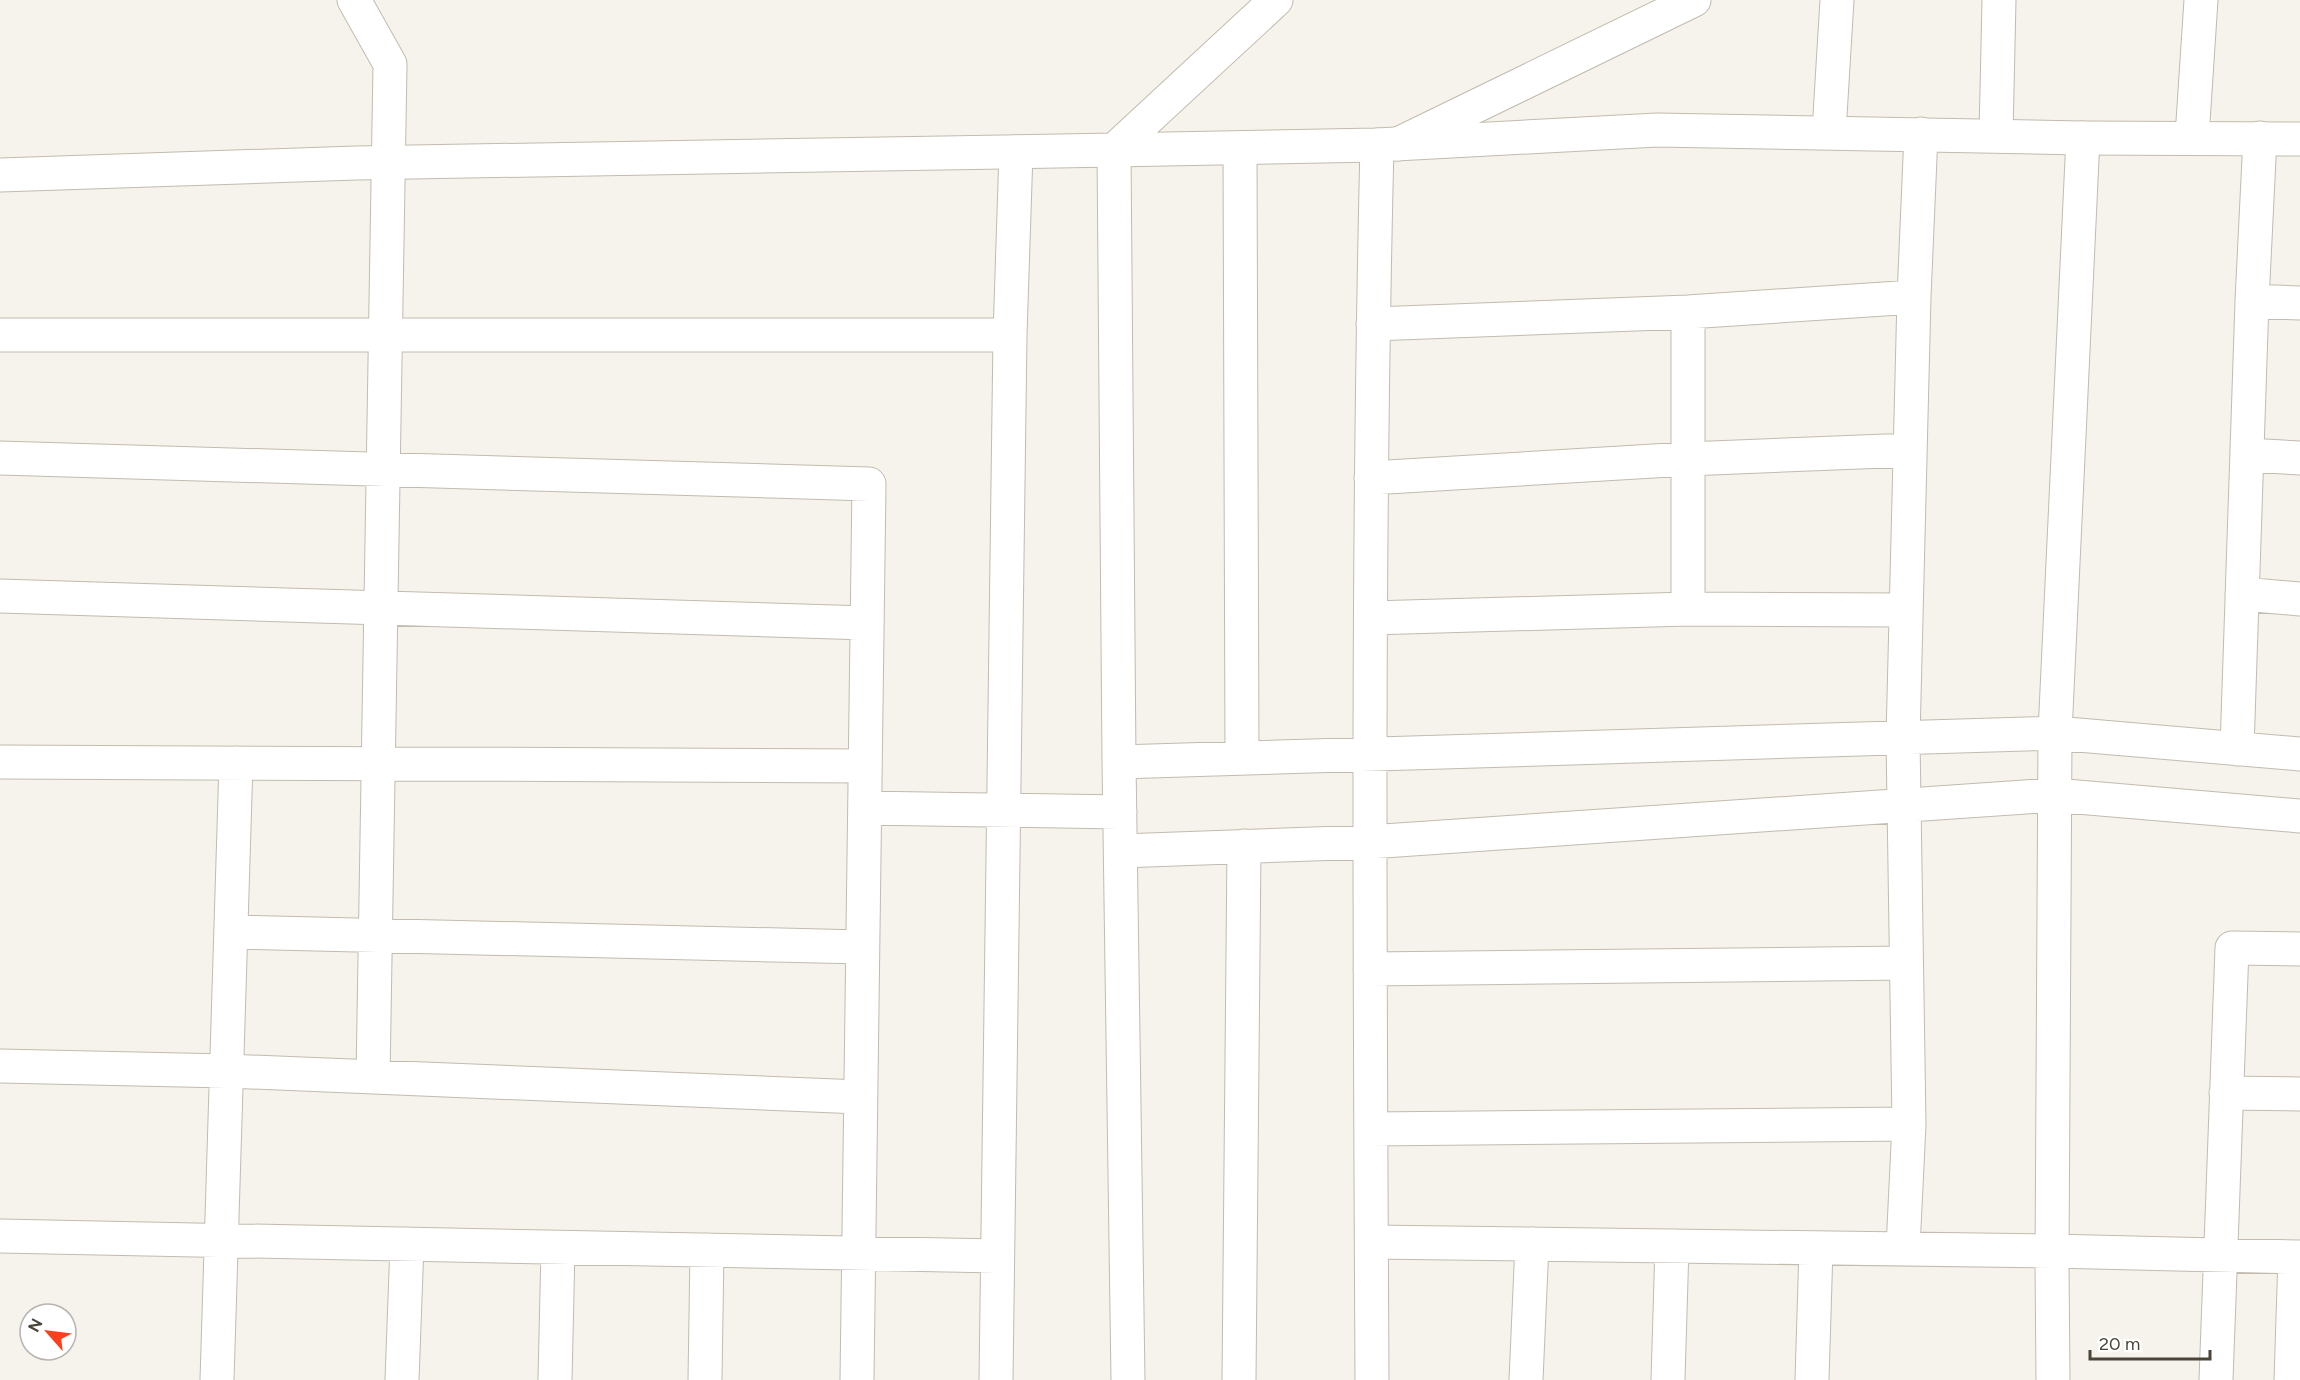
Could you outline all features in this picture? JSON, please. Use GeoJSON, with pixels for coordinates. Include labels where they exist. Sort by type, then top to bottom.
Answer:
{"type":"FeatureCollection","features":[{"type":"Feature","properties":{"kind":"street"},"geometry":{"type":"LineString","coordinates":[[354,0],[390,64],[372,1077]]}},
{"type":"Feature","properties":{"kind":"street"},"geometry":{"type":"LineString","coordinates":[[1128,1380],[1119,762],[1114,150],[1276,0]]}},
{"type":"Feature","properties":{"kind":"street"},"geometry":{"type":"LineString","coordinates":[[1388,144],[1694,0]]}},
{"type":"Feature","properties":{"kind":"street"},"geometry":{"type":"LineString","coordinates":[[1829,132],[1837,0]]}},
{"type":"Feature","properties":{"kind":"street"},"geometry":{"type":"LineString","coordinates":[[1996,135],[2000,0]]}},
{"type":"Feature","properties":{"kind":"street"},"geometry":{"type":"LineString","coordinates":[[2192,137],[2200,0]]}},
{"type":"Feature","properties":{"kind":"street"},"geometry":{"type":"LineString","coordinates":[[0,175],[389,162],[1388,144],[1657,130],[2083,138],[2300,139]]}},
{"type":"Feature","properties":{"kind":"street"},"geometry":{"type":"LineString","coordinates":[[1903,1248],[1908,1124],[1903,738],[1914,297],[1921,134]]}},
{"type":"Feature","properties":{"kind":"street"},"geometry":{"type":"LineString","coordinates":[[2053,1380],[2055,733],[2083,138]]}},
{"type":"Feature","properties":{"kind":"street"},"geometry":{"type":"LineString","coordinates":[[2237,749],[2252,301],[2260,138]]}},
{"type":"Feature","properties":{"kind":"street"},"geometry":{"type":"LineString","coordinates":[[1372,1380],[1369,754],[1371,478],[1373,324],[1388,144]]}},
{"type":"Feature","properties":{"kind":"street"},"geometry":{"type":"LineString","coordinates":[[1240,147],[1242,758]]}},
{"type":"Feature","properties":{"kind":"street"},"geometry":{"type":"LineString","coordinates":[[996,1380],[1010,335],[1016,152]]}},
{"type":"Feature","properties":{"kind":"street"},"geometry":{"type":"LineString","coordinates":[[1373,324],[1688,312],[1914,297]]}},
{"type":"Feature","properties":{"kind":"street"},"geometry":{"type":"LineString","coordinates":[[2252,301],[2300,303]]}},
{"type":"Feature","properties":{"kind":"street"},"geometry":{"type":"LineString","coordinates":[[1688,312],[1688,609]]}},
{"type":"Feature","properties":{"kind":"street"},"geometry":{"type":"LineString","coordinates":[[0,335],[1010,335]]}},
{"type":"Feature","properties":{"kind":"street"},"geometry":{"type":"LineString","coordinates":[[1371,478],[1687,459],[1910,450]]}},
{"type":"Feature","properties":{"kind":"street"},"geometry":{"type":"LineString","coordinates":[[2247,454],[2300,458]]}},
{"type":"Feature","properties":{"kind":"street"},"geometry":{"type":"LineString","coordinates":[[0,458],[869,484],[856,1380]]}},
{"type":"Feature","properties":{"kind":"street"},"geometry":{"type":"LineString","coordinates":[[2242,594],[2300,599]]}},
{"type":"Feature","properties":{"kind":"street"},"geometry":{"type":"LineString","coordinates":[[0,596],[867,623]]}},
{"type":"Feature","properties":{"kind":"street"},"geometry":{"type":"LineString","coordinates":[[1371,618],[1688,609],[1906,610]]}},
{"type":"Feature","properties":{"kind":"street"},"geometry":{"type":"LineString","coordinates":[[1119,762],[2055,733],[2300,754]]}},
{"type":"Feature","properties":{"kind":"street"},"geometry":{"type":"LineString","coordinates":[[0,762],[865,766]]}},
{"type":"Feature","properties":{"kind":"street"},"geometry":{"type":"LineString","coordinates":[[217,1380],[236,764]]}},
{"type":"Feature","properties":{"kind":"street"},"geometry":{"type":"LineString","coordinates":[[1121,850],[1370,842],[2054,795],[2300,816]]}},
{"type":"Feature","properties":{"kind":"street"},"geometry":{"type":"LineString","coordinates":[[865,808],[1120,812]]}},
{"type":"Feature","properties":{"kind":"street"},"geometry":{"type":"LineString","coordinates":[[1239,1380],[1244,846]]}},
{"type":"Feature","properties":{"kind":"street"},"geometry":{"type":"LineString","coordinates":[[231,932],[862,947]]}},
{"type":"Feature","properties":{"kind":"street"},"geometry":{"type":"LineString","coordinates":[[2216,1380],[2232,948],[2300,949]]}},
{"type":"Feature","properties":{"kind":"street"},"geometry":{"type":"LineString","coordinates":[[1370,969],[1906,963]]}},
{"type":"Feature","properties":{"kind":"street"},"geometry":{"type":"LineString","coordinates":[[0,1066],[227,1071],[860,1097]]}},
{"type":"Feature","properties":{"kind":"street"},"geometry":{"type":"LineString","coordinates":[[2226,1093],[2300,1094]]}},
{"type":"Feature","properties":{"kind":"street"},"geometry":{"type":"LineString","coordinates":[[1371,1129],[1908,1124]]}},
{"type":"Feature","properties":{"kind":"street"},"geometry":{"type":"LineString","coordinates":[[0,1236],[997,1256]]}},
{"type":"Feature","properties":{"kind":"street"},"geometry":{"type":"LineString","coordinates":[[1372,1242],[1903,1248],[2297,1257],[2291,1380]]}},
{"type":"Feature","properties":{"kind":"street"},"geometry":{"type":"LineString","coordinates":[[1526,1380],[1532,1244]]}},
{"type":"Feature","properties":{"kind":"street"},"geometry":{"type":"LineString","coordinates":[[402,1380],[407,1245]]}},
{"type":"Feature","properties":{"kind":"street"},"geometry":{"type":"LineString","coordinates":[[1668,1380],[1672,1246]]}},
{"type":"Feature","properties":{"kind":"street"},"geometry":{"type":"LineString","coordinates":[[555,1380],[558,1248]]}},
{"type":"Feature","properties":{"kind":"street"},"geometry":{"type":"LineString","coordinates":[[1812,1380],[1816,1248]]}},
{"type":"Feature","properties":{"kind":"street"},"geometry":{"type":"LineString","coordinates":[[705,1380],[707,1250]]}}]}
